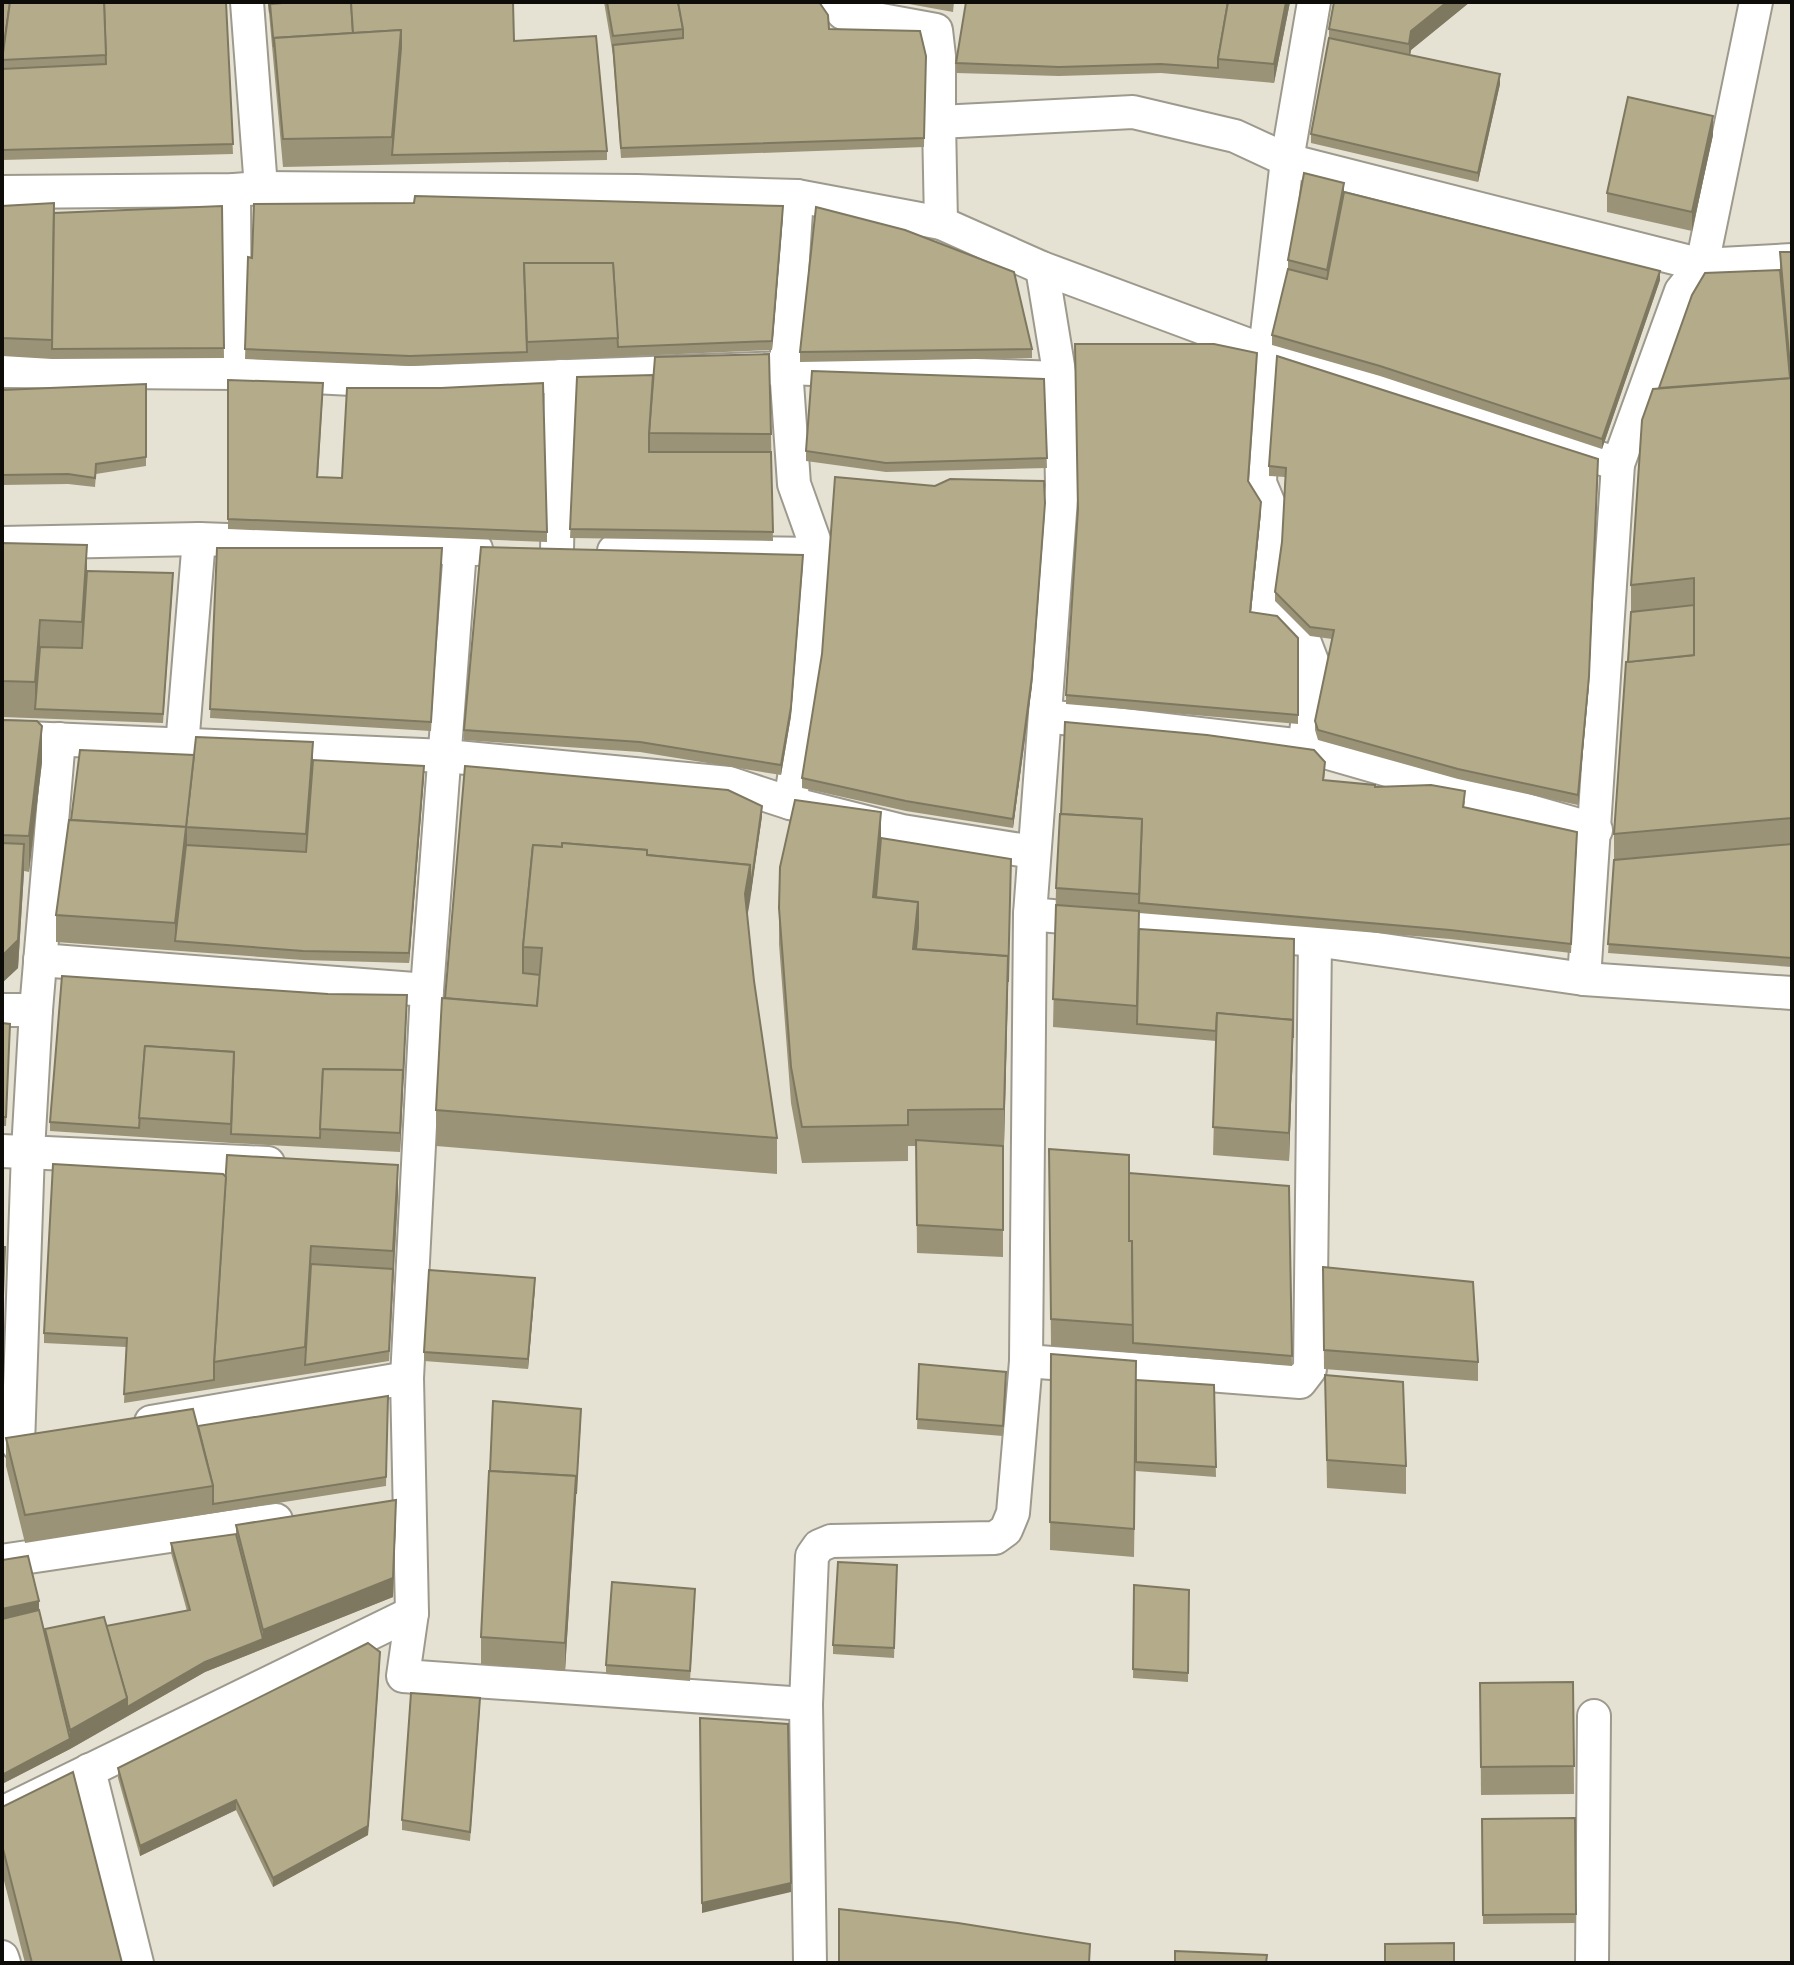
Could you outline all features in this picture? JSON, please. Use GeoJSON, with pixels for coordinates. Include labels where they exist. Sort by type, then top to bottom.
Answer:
{"type":"FeatureCollection","features":[{"type":"Feature","properties":{"kind":"street"},"geometry":{"type":"LineString","coordinates":[[235,373],[248,189],[247,2]]}},
{"type":"Feature","properties":{"kind":"street"},"geometry":{"type":"LineString","coordinates":[[833,2],[843,13],[853,16],[936,30],[941,223]]}},
{"type":"Feature","properties":{"kind":"street"},"geometry":{"type":"LineString","coordinates":[[1304,746],[1315,669],[1305,643],[1262,608],[1273,514],[1260,483],[1265,351],[1287,160],[1314,2]]}},
{"type":"Feature","properties":{"kind":"street"},"geometry":{"type":"LineString","coordinates":[[1584,979],[1618,464],[1681,291],[1702,265],[1756,2]]}},
{"type":"Feature","properties":{"kind":"street"},"geometry":{"type":"LineString","coordinates":[[939,122],[1133,112],[1235,136],[1287,160],[1702,265],[1792,260]]}},
{"type":"Feature","properties":{"kind":"street"},"geometry":{"type":"LineString","coordinates":[[2,192],[248,189],[637,191],[797,196],[941,223],[1042,268],[1265,351],[1618,464]]}},
{"type":"Feature","properties":{"kind":"street"},"geometry":{"type":"LineString","coordinates":[[790,803],[804,714],[819,554],[794,484],[786,368],[797,196]]}},
{"type":"Feature","properties":{"kind":"street"},"geometry":{"type":"LineString","coordinates":[[810,1963],[806,1704],[812,1556],[819,1546],[831,1541],[995,1538],[1006,1530],[1013,1513],[1026,1361],[1030,914],[1062,486],[1060,378],[1042,268]]}},
{"type":"Feature","properties":{"kind":"street"},"geometry":{"type":"LineString","coordinates":[[2,371],[235,373],[411,382],[786,368],[1060,378]]}},
{"type":"Feature","properties":{"kind":"street"},"geometry":{"type":"LineString","coordinates":[[529,550],[561,376]]}},
{"type":"Feature","properties":{"kind":"street"},"geometry":{"type":"LineString","coordinates":[[2,543],[199,539],[460,549],[819,554]]}},
{"type":"Feature","properties":{"kind":"street"},"geometry":{"type":"LineString","coordinates":[[182,746],[199,539]]}},
{"type":"Feature","properties":{"kind":"street"},"geometry":{"type":"LineString","coordinates":[[460,549],[427,990],[404,1169],[407,1378],[394,1503],[412,1613],[403,1676],[806,1704]]}},
{"type":"Feature","properties":{"kind":"street"},"geometry":{"type":"LineString","coordinates":[[1046,716],[1304,746],[1596,830]]}},
{"type":"Feature","properties":{"kind":"street"},"geometry":{"type":"LineString","coordinates":[[2,737],[446,756],[729,783],[790,803],[902,831],[1033,852]]}},
{"type":"Feature","properties":{"kind":"street"},"geometry":{"type":"LineString","coordinates":[[23,1444],[15,1151],[36,1010],[59,739]]}},
{"type":"Feature","properties":{"kind":"street"},"geometry":{"type":"LineString","coordinates":[[1030,914],[1315,940],[1584,979],[1792,993]]}},
{"type":"Feature","properties":{"kind":"street"},"geometry":{"type":"LineString","coordinates":[[1026,1361],[1300,1382],[1310,1369],[1315,940]]}},
{"type":"Feature","properties":{"kind":"street"},"geometry":{"type":"LineString","coordinates":[[40,960],[427,990]]}},
{"type":"Feature","properties":{"kind":"street"},"geometry":{"type":"LineString","coordinates":[[2,1010],[36,1010]]}},
{"type":"Feature","properties":{"kind":"street"},"geometry":{"type":"LineString","coordinates":[[15,1151],[294,1164]]}},
{"type":"Feature","properties":{"kind":"street"},"geometry":{"type":"LineString","coordinates":[[127,1426],[407,1378]]}},
{"type":"Feature","properties":{"kind":"street"},"geometry":{"type":"LineString","coordinates":[[2,1561],[300,1517]]}},
{"type":"Feature","properties":{"kind":"street"},"geometry":{"type":"LineString","coordinates":[[2,1813],[412,1613]]}},
{"type":"Feature","properties":{"kind":"street"},"geometry":{"type":"LineString","coordinates":[[1592,1963],[1594,1716]]}},
{"type":"Feature","properties":{"kind":"street"},"geometry":{"type":"LineString","coordinates":[[89,1770],[137,1963]]}},
{"type":"Feature","properties":{"kind":"street"},"geometry":{"type":"LineString","coordinates":[[2,1957],[4,1963]]}},
{"type":"Feature","properties":{"kind":"building"},"geometry":{"type":"Polygon","coordinates":[[[2,2],[10,2],[2,60],[2,2]]]}},
{"type":"Feature","properties":{"kind":"building"},"geometry":{"type":"Polygon","coordinates":[[[10,2],[104,2],[106,55],[2,60],[10,2]]]}},
{"type":"Feature","properties":{"kind":"building"},"geometry":{"type":"Polygon","coordinates":[[[104,2],[226,2],[233,144],[2,150],[2,69],[106,64],[104,2]]]}},
{"type":"Feature","properties":{"kind":"building"},"geometry":{"type":"Polygon","coordinates":[[[351,2],[353,33],[274,38],[274,47],[270,4],[351,2]]]}},
{"type":"Feature","properties":{"kind":"building"},"geometry":{"type":"Polygon","coordinates":[[[351,2],[513,2],[514,41],[596,36],[607,151],[392,155],[401,30],[353,33],[351,2]]]}},
{"type":"Feature","properties":{"kind":"building"},"geometry":{"type":"Polygon","coordinates":[[[607,2],[678,2],[683,29],[613,36],[607,2]]]}},
{"type":"Feature","properties":{"kind":"building"},"geometry":{"type":"Polygon","coordinates":[[[678,2],[819,2],[828,15],[829,29],[920,31],[926,56],[924,138],[621,148],[613,45],[683,38],[678,2]]]}},
{"type":"Feature","properties":{"kind":"building"},"geometry":{"type":"Polygon","coordinates":[[[966,2],[1228,2],[1218,68],[1161,64],[1059,67],[956,63],[966,2]]]}},
{"type":"Feature","properties":{"kind":"building"},"geometry":{"type":"Polygon","coordinates":[[[1228,2],[1286,2],[1274,64],[1218,59],[1228,2]]]}},
{"type":"Feature","properties":{"kind":"building"},"geometry":{"type":"Polygon","coordinates":[[[1334,2],[1447,2],[1411,31],[1409,44],[1329,29],[1334,2]]]}},
{"type":"Feature","properties":{"kind":"building"},"geometry":{"type":"Polygon","coordinates":[[[401,30],[392,137],[283,139],[274,38],[401,30]]]}},
{"type":"Feature","properties":{"kind":"building"},"geometry":{"type":"Polygon","coordinates":[[[1329,38],[1500,74],[1478,173],[1311,134],[1329,38]]]}},
{"type":"Feature","properties":{"kind":"building"},"geometry":{"type":"Polygon","coordinates":[[[1628,97],[1713,116],[1692,212],[1607,193],[1628,97]]]}},
{"type":"Feature","properties":{"kind":"building"},"geometry":{"type":"Polygon","coordinates":[[[1304,173],[1344,183],[1327,270],[1288,260],[1304,173]]]}},
{"type":"Feature","properties":{"kind":"building"},"geometry":{"type":"Polygon","coordinates":[[[1344,192],[1660,271],[1602,439],[1380,366],[1272,335],[1288,269],[1327,279],[1344,192]]]}},
{"type":"Feature","properties":{"kind":"building"},"geometry":{"type":"Polygon","coordinates":[[[415,196],[783,206],[772,341],[618,347],[613,263],[524,263],[527,352],[410,356],[245,349],[248,257],[252,258],[254,204],[414,203],[415,196]]]}},
{"type":"Feature","properties":{"kind":"building"},"geometry":{"type":"Polygon","coordinates":[[[54,203],[52,340],[2,338],[2,206],[54,203]]]}},
{"type":"Feature","properties":{"kind":"building"},"geometry":{"type":"Polygon","coordinates":[[[222,206],[224,348],[52,349],[54,213],[222,206]]]}},
{"type":"Feature","properties":{"kind":"building"},"geometry":{"type":"Polygon","coordinates":[[[816,207],[905,230],[1014,272],[1032,349],[800,352],[816,207]]]}},
{"type":"Feature","properties":{"kind":"building"},"geometry":{"type":"Polygon","coordinates":[[[1780,252],[1792,252],[1792,818],[1614,834],[1626,662],[1694,655],[1694,578],[1631,585],[1642,420],[1653,389],[1791,378],[1780,252]]]}},
{"type":"Feature","properties":{"kind":"building"},"geometry":{"type":"Polygon","coordinates":[[[524,263],[613,263],[618,338],[527,342],[524,263]]]}},
{"type":"Feature","properties":{"kind":"building"},"geometry":{"type":"Polygon","coordinates":[[[1780,270],[1790,378],[1659,388],[1692,295],[1705,273],[1780,270]]]}},
{"type":"Feature","properties":{"kind":"building"},"geometry":{"type":"Polygon","coordinates":[[[1075,344],[1214,344],[1257,353],[1248,481],[1261,502],[1250,612],[1277,616],[1298,638],[1298,715],[1066,695],[1078,509],[1075,344]]]}},
{"type":"Feature","properties":{"kind":"building"},"geometry":{"type":"Polygon","coordinates":[[[769,354],[771,434],[649,433],[655,357],[769,354]]]}},
{"type":"Feature","properties":{"kind":"building"},"geometry":{"type":"Polygon","coordinates":[[[1277,356],[1598,459],[1589,676],[1578,795],[1458,769],[1318,730],[1315,721],[1334,630],[1310,627],[1275,592],[1282,542],[1286,468],[1269,466],[1277,356]]]}},
{"type":"Feature","properties":{"kind":"building"},"geometry":{"type":"Polygon","coordinates":[[[812,371],[1044,379],[1047,458],[886,463],[806,451],[812,371]]]}},
{"type":"Feature","properties":{"kind":"building"},"geometry":{"type":"Polygon","coordinates":[[[653,375],[649,452],[771,452],[773,532],[570,529],[577,377],[653,375]]]}},
{"type":"Feature","properties":{"kind":"building"},"geometry":{"type":"Polygon","coordinates":[[[228,380],[323,383],[317,477],[342,478],[347,388],[543,383],[547,532],[228,519],[228,380]]]}},
{"type":"Feature","properties":{"kind":"building"},"geometry":{"type":"Polygon","coordinates":[[[146,384],[146,457],[96,464],[95,478],[68,474],[2,475],[2,390],[146,384]]]}},
{"type":"Feature","properties":{"kind":"building"},"geometry":{"type":"Polygon","coordinates":[[[835,477],[935,486],[950,479],[1044,481],[1032,676],[1013,819],[906,801],[802,778],[822,654],[835,477]]]}},
{"type":"Feature","properties":{"kind":"building"},"geometry":{"type":"Polygon","coordinates":[[[2,543],[87,545],[82,622],[40,620],[35,682],[2,681],[2,543]]]}},
{"type":"Feature","properties":{"kind":"building"},"geometry":{"type":"Polygon","coordinates":[[[481,547],[803,555],[791,707],[781,765],[640,742],[464,730],[481,547]]]}},
{"type":"Feature","properties":{"kind":"building"},"geometry":{"type":"Polygon","coordinates":[[[217,548],[442,548],[431,722],[210,709],[217,548]]]}},
{"type":"Feature","properties":{"kind":"building"},"geometry":{"type":"Polygon","coordinates":[[[87,571],[173,573],[163,714],[35,709],[40,647],[82,648],[87,571]]]}},
{"type":"Feature","properties":{"kind":"building"},"geometry":{"type":"Polygon","coordinates":[[[1694,605],[1694,655],[1628,662],[1631,612],[1694,605]]]}},
{"type":"Feature","properties":{"kind":"building"},"geometry":{"type":"Polygon","coordinates":[[[2,720],[37,721],[42,726],[29,836],[2,835],[2,720]]]}},
{"type":"Feature","properties":{"kind":"building"},"geometry":{"type":"Polygon","coordinates":[[[1065,722],[1207,735],[1314,750],[1325,762],[1323,780],[1375,787],[1431,785],[1465,791],[1463,807],[1577,832],[1571,944],[1450,930],[1139,903],[1142,819],[1061,814],[1065,722]]]}},
{"type":"Feature","properties":{"kind":"building"},"geometry":{"type":"Polygon","coordinates":[[[196,737],[313,742],[306,834],[186,827],[196,737]]]}},
{"type":"Feature","properties":{"kind":"building"},"geometry":{"type":"Polygon","coordinates":[[[80,750],[194,755],[186,827],[71,820],[80,750]]]}},
{"type":"Feature","properties":{"kind":"building"},"geometry":{"type":"Polygon","coordinates":[[[313,760],[424,766],[409,953],[303,951],[175,941],[186,845],[306,852],[313,760]]]}},
{"type":"Feature","properties":{"kind":"building"},"geometry":{"type":"Polygon","coordinates":[[[465,766],[728,790],[762,806],[750,892],[750,865],[647,855],[647,850],[562,843],[562,847],[533,845],[523,973],[540,975],[537,1006],[445,998],[465,766]]]}},
{"type":"Feature","properties":{"kind":"building"},"geometry":{"type":"Polygon","coordinates":[[[795,800],[881,812],[873,897],[918,902],[913,949],[1008,956],[1004,1109],[908,1110],[908,1125],[802,1127],[791,1067],[779,908],[780,867],[795,800]]]}},
{"type":"Feature","properties":{"kind":"building"},"geometry":{"type":"Polygon","coordinates":[[[1060,814],[1142,819],[1139,894],[1056,888],[1060,814]]]}},
{"type":"Feature","properties":{"kind":"building"},"geometry":{"type":"Polygon","coordinates":[[[69,820],[186,827],[175,923],[56,915],[69,820]]]}},
{"type":"Feature","properties":{"kind":"building"},"geometry":{"type":"Polygon","coordinates":[[[881,838],[1011,859],[1008,982],[1008,956],[916,949],[918,902],[876,897],[881,838]]]}},
{"type":"Feature","properties":{"kind":"building"},"geometry":{"type":"Polygon","coordinates":[[[2,843],[24,844],[18,940],[2,956],[2,843]]]}},
{"type":"Feature","properties":{"kind":"building"},"geometry":{"type":"Polygon","coordinates":[[[562,843],[647,850],[647,855],[750,865],[745,894],[777,1138],[436,1110],[442,998],[537,1006],[542,948],[523,947],[533,845],[562,847],[562,843]]]}},
{"type":"Feature","properties":{"kind":"building"},"geometry":{"type":"Polygon","coordinates":[[[1792,844],[1792,958],[1608,944],[1614,860],[1792,844]]]}},
{"type":"Feature","properties":{"kind":"building"},"geometry":{"type":"Polygon","coordinates":[[[1056,905],[1139,911],[1137,1006],[1053,999],[1056,905]]]}},
{"type":"Feature","properties":{"kind":"building"},"geometry":{"type":"Polygon","coordinates":[[[1139,929],[1294,939],[1293,1038],[1293,1020],[1217,1013],[1216,1031],[1137,1024],[1139,929]]]}},
{"type":"Feature","properties":{"kind":"building"},"geometry":{"type":"Polygon","coordinates":[[[62,976],[328,994],[407,995],[403,1079],[403,1070],[323,1069],[320,1138],[231,1134],[234,1052],[145,1046],[139,1128],[50,1122],[62,976]]]}},
{"type":"Feature","properties":{"kind":"building"},"geometry":{"type":"Polygon","coordinates":[[[1217,1013],[1293,1020],[1289,1133],[1213,1127],[1217,1013]]]}},
{"type":"Feature","properties":{"kind":"building"},"geometry":{"type":"Polygon","coordinates":[[[2,1023],[10,1024],[6,1117],[2,1117],[2,1023]]]}},
{"type":"Feature","properties":{"kind":"building"},"geometry":{"type":"Polygon","coordinates":[[[145,1046],[234,1052],[231,1124],[139,1118],[145,1046]]]}},
{"type":"Feature","properties":{"kind":"building"},"geometry":{"type":"Polygon","coordinates":[[[323,1069],[403,1070],[400,1133],[320,1129],[323,1069]]]}},
{"type":"Feature","properties":{"kind":"building"},"geometry":{"type":"Polygon","coordinates":[[[916,1140],[1003,1146],[1003,1230],[917,1225],[916,1140]]]}},
{"type":"Feature","properties":{"kind":"building"},"geometry":{"type":"Polygon","coordinates":[[[1049,1149],[1129,1155],[1133,1325],[1051,1319],[1049,1149]]]}},
{"type":"Feature","properties":{"kind":"building"},"geometry":{"type":"Polygon","coordinates":[[[227,1155],[398,1165],[393,1251],[311,1246],[305,1347],[214,1362],[227,1155]]]}},
{"type":"Feature","properties":{"kind":"building"},"geometry":{"type":"Polygon","coordinates":[[[53,1164],[223,1174],[226,1177],[214,1380],[124,1394],[127,1338],[44,1333],[53,1164]]]}},
{"type":"Feature","properties":{"kind":"building"},"geometry":{"type":"Polygon","coordinates":[[[1129,1173],[1289,1186],[1292,1356],[1133,1343],[1129,1173]]]}},
{"type":"Feature","properties":{"kind":"building"},"geometry":{"type":"Polygon","coordinates":[[[2,1247],[5,1247],[2,1320],[2,1247]]]}},
{"type":"Feature","properties":{"kind":"building"},"geometry":{"type":"Polygon","coordinates":[[[311,1264],[393,1269],[389,1351],[305,1365],[311,1264]]]}},
{"type":"Feature","properties":{"kind":"building"},"geometry":{"type":"Polygon","coordinates":[[[1323,1267],[1473,1282],[1478,1362],[1324,1350],[1323,1267]]]}},
{"type":"Feature","properties":{"kind":"building"},"geometry":{"type":"Polygon","coordinates":[[[429,1270],[535,1278],[528,1359],[424,1352],[429,1270]]]}},
{"type":"Feature","properties":{"kind":"building"},"geometry":{"type":"Polygon","coordinates":[[[1051,1354],[1136,1361],[1134,1529],[1050,1522],[1051,1354]]]}},
{"type":"Feature","properties":{"kind":"building"},"geometry":{"type":"Polygon","coordinates":[[[919,1364],[1006,1372],[1003,1426],[917,1419],[919,1364]]]}},
{"type":"Feature","properties":{"kind":"building"},"geometry":{"type":"Polygon","coordinates":[[[1325,1375],[1403,1382],[1406,1466],[1327,1460],[1325,1375]]]}},
{"type":"Feature","properties":{"kind":"building"},"geometry":{"type":"Polygon","coordinates":[[[1136,1380],[1214,1385],[1216,1467],[1136,1462],[1136,1380]]]}},
{"type":"Feature","properties":{"kind":"building"},"geometry":{"type":"Polygon","coordinates":[[[388,1396],[386,1477],[213,1504],[213,1486],[198,1426],[388,1396]]]}},
{"type":"Feature","properties":{"kind":"building"},"geometry":{"type":"Polygon","coordinates":[[[493,1401],[581,1409],[576,1494],[576,1476],[490,1471],[493,1401]]]}},
{"type":"Feature","properties":{"kind":"building"},"geometry":{"type":"Polygon","coordinates":[[[193,1409],[213,1486],[25,1515],[6,1438],[193,1409]]]}},
{"type":"Feature","properties":{"kind":"building"},"geometry":{"type":"Polygon","coordinates":[[[489,1471],[576,1476],[565,1643],[481,1637],[489,1471]]]}},
{"type":"Feature","properties":{"kind":"building"},"geometry":{"type":"Polygon","coordinates":[[[396,1500],[393,1578],[263,1630],[236,1525],[396,1500]]]}},
{"type":"Feature","properties":{"kind":"building"},"geometry":{"type":"Polygon","coordinates":[[[236,1534],[263,1639],[205,1662],[127,1707],[106,1626],[190,1610],[171,1543],[236,1534]]]}},
{"type":"Feature","properties":{"kind":"building"},"geometry":{"type":"Polygon","coordinates":[[[28,1556],[39,1601],[2,1609],[2,1560],[28,1556]]]}},
{"type":"Feature","properties":{"kind":"building"},"geometry":{"type":"Polygon","coordinates":[[[838,1562],[897,1565],[894,1648],[833,1645],[838,1562]]]}},
{"type":"Feature","properties":{"kind":"building"},"geometry":{"type":"Polygon","coordinates":[[[612,1582],[695,1589],[690,1671],[606,1665],[612,1582]]]}},
{"type":"Feature","properties":{"kind":"building"},"geometry":{"type":"Polygon","coordinates":[[[1134,1585],[1189,1590],[1188,1673],[1133,1669],[1134,1585]]]}},
{"type":"Feature","properties":{"kind":"building"},"geometry":{"type":"Polygon","coordinates":[[[39,1610],[70,1739],[2,1775],[2,1619],[39,1610]]]}},
{"type":"Feature","properties":{"kind":"building"},"geometry":{"type":"Polygon","coordinates":[[[104,1617],[127,1698],[70,1730],[45,1629],[104,1617]]]}},
{"type":"Feature","properties":{"kind":"building"},"geometry":{"type":"Polygon","coordinates":[[[368,1643],[380,1652],[368,1826],[273,1878],[236,1800],[140,1846],[118,1768],[368,1643]]]}},
{"type":"Feature","properties":{"kind":"building"},"geometry":{"type":"Polygon","coordinates":[[[1573,1682],[1574,1766],[1481,1767],[1480,1683],[1573,1682]]]}},
{"type":"Feature","properties":{"kind":"building"},"geometry":{"type":"Polygon","coordinates":[[[411,1693],[480,1698],[470,1832],[402,1820],[411,1693]]]}},
{"type":"Feature","properties":{"kind":"building"},"geometry":{"type":"Polygon","coordinates":[[[700,1718],[788,1724],[791,1883],[702,1903],[700,1718]]]}},
{"type":"Feature","properties":{"kind":"building"},"geometry":{"type":"Polygon","coordinates":[[[73,1772],[122,1963],[32,1963],[2,1845],[2,1807],[73,1772]]]}},
{"type":"Feature","properties":{"kind":"building"},"geometry":{"type":"Polygon","coordinates":[[[1575,1818],[1576,1914],[1483,1915],[1482,1819],[1575,1818]]]}},
{"type":"Feature","properties":{"kind":"building"},"geometry":{"type":"Polygon","coordinates":[[[839,1909],[958,1923],[1090,1944],[1089,1963],[839,1963],[839,1909]]]}},
{"type":"Feature","properties":{"kind":"building"},"geometry":{"type":"Polygon","coordinates":[[[1454,1943],[1454,1963],[1385,1963],[1385,1944],[1454,1943]]]}},
{"type":"Feature","properties":{"kind":"building"},"geometry":{"type":"Polygon","coordinates":[[[1175,1951],[1267,1955],[1266,1963],[1175,1963],[1175,1951]]]}}]}
